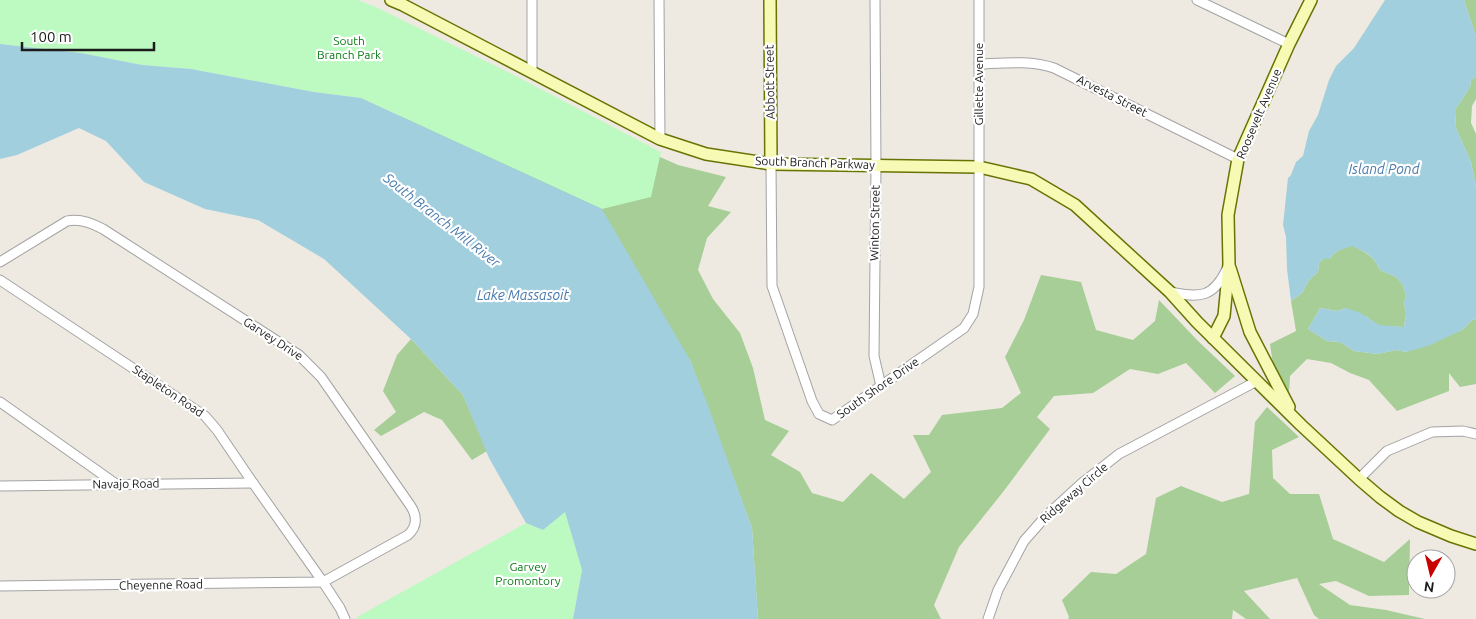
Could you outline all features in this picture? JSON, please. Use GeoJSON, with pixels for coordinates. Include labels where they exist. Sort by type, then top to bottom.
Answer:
{"type":"FeatureCollection","features":[{"type":"Feature","properties":{"kind":"main road","name":"South Branch Parkway"},"geometry":{"type":"LineString","coordinates":[[391,0],[403,2],[660,139],[706,154],[771,164],[978,167],[1031,179],[1075,204],[1170,292],[1214,338]]}},
{"type":"Feature","properties":{"kind":"main road","name":"Abbott Street"},"geometry":{"type":"LineString","coordinates":[[770,0],[771,164]]}},
{"type":"Feature","properties":{"kind":"main road","name":"Roosevelt Avenue"},"geometry":{"type":"LineString","coordinates":[[1311,0],[1289,44],[1238,158],[1228,215],[1229,264],[1224,316],[1214,338],[1359,479],[1390,505],[1436,530],[1476,544]]}},
{"type":"Feature","properties":{"kind":"main road","name":"Roosevelt Avenue"},"geometry":{"type":"LineString","coordinates":[[1229,264],[1250,332],[1296,419]]}},
{"type":"Feature","properties":{"kind":"street"},"geometry":{"type":"LineString","coordinates":[[532,0],[532,72]]}},
{"type":"Feature","properties":{"kind":"street"},"geometry":{"type":"LineString","coordinates":[[660,0],[660,139]]}},
{"type":"Feature","properties":{"kind":"street","name":"Winton Street"},"geometry":{"type":"LineString","coordinates":[[875,0],[874,356],[881,386]]}},
{"type":"Feature","properties":{"kind":"street","name":"Gillette Avenue"},"geometry":{"type":"LineString","coordinates":[[978,167],[979,0]]}},
{"type":"Feature","properties":{"kind":"street"},"geometry":{"type":"LineString","coordinates":[[1196,0],[1289,44]]}},
{"type":"Feature","properties":{"kind":"street","name":"Arvesta Street"},"geometry":{"type":"LineString","coordinates":[[979,64],[1033,63],[1054,68],[1238,158]]}},
{"type":"Feature","properties":{"kind":"street","name":"South Shore Drive"},"geometry":{"type":"LineString","coordinates":[[771,164],[772,286],[812,401],[819,414],[832,420],[964,328],[974,314],[979,287],[978,167]]}},
{"type":"Feature","properties":{"kind":"street","name":"Garvey Drive"},"geometry":{"type":"LineString","coordinates":[[0,262],[67,221],[87,221],[103,229],[299,355],[310,364],[412,507],[416,516],[415,527],[408,534],[323,582]]}},
{"type":"Feature","properties":{"kind":"street"},"geometry":{"type":"LineString","coordinates":[[1170,292],[1192,296],[1207,293],[1217,286],[1229,264]]}},
{"type":"Feature","properties":{"kind":"street","name":"Stapleton Road"},"geometry":{"type":"LineString","coordinates":[[0,280],[205,416],[217,430],[323,582],[345,619]]}},
{"type":"Feature","properties":{"kind":"street","name":"Ridgeway Circle"},"geometry":{"type":"LineString","coordinates":[[988,619],[998,590],[1024,540],[1082,482],[1119,454],[1257,381]]}},
{"type":"Feature","properties":{"kind":"street"},"geometry":{"type":"LineString","coordinates":[[0,402],[116,484]]}},
{"type":"Feature","properties":{"kind":"street"},"geometry":{"type":"LineString","coordinates":[[1359,479],[1387,450],[1432,432],[1463,431],[1476,434]]}},
{"type":"Feature","properties":{"kind":"street","name":"Navajo Road"},"geometry":{"type":"LineString","coordinates":[[0,486],[253,483]]}},
{"type":"Feature","properties":{"kind":"street","name":"Cheyenne Road"},"geometry":{"type":"LineString","coordinates":[[0,586],[323,582]]}},
{"type":"Feature","properties":{"kind":"green space","name":"South Branch Park"},"geometry":{"type":"Polygon","coordinates":[[[0,0],[358,0],[512,74],[661,152],[651,197],[602,209],[361,98],[314,92],[191,69],[142,65],[81,53],[0,44],[0,0]]]}},
{"type":"Feature","properties":{"kind":"green space"},"geometry":{"type":"Polygon","coordinates":[[[1464,0],[1476,0],[1476,37],[1464,0]]]}},
{"type":"Feature","properties":{"kind":"green space"},"geometry":{"type":"Polygon","coordinates":[[[1476,77],[1476,99],[1472,106],[1471,123],[1476,134],[1476,188],[1471,162],[1456,128],[1455,110],[1470,87],[1471,80],[1476,77]]]}},
{"type":"Feature","properties":{"kind":"green space"},"geometry":{"type":"Polygon","coordinates":[[[403,87],[624,141],[678,165],[726,177],[708,206],[731,212],[707,238],[698,270],[713,299],[740,333],[753,368],[765,420],[789,431],[771,455],[800,472],[812,493],[843,502],[871,473],[904,499],[931,472],[913,435],[929,435],[942,415],[1002,408],[1021,393],[1005,357],[1024,320],[1041,275],[1081,282],[1096,330],[1133,340],[1155,321],[1159,300],[1235,376],[1215,393],[1186,363],[1158,374],[1130,369],[1093,393],[1054,396],[1037,417],[1050,429],[959,547],[934,605],[941,619],[758,619],[752,528],[690,360],[398,115],[403,87]]]}},
{"type":"Feature","properties":{"kind":"green space"},"geometry":{"type":"Polygon","coordinates":[[[1352,245],[1369,255],[1380,270],[1396,277],[1403,285],[1406,296],[1404,303],[1406,313],[1404,327],[1379,326],[1367,317],[1345,308],[1338,311],[1320,308],[1308,329],[1327,341],[1340,342],[1354,351],[1377,354],[1397,350],[1406,352],[1462,330],[1472,320],[1476,319],[1476,384],[1460,387],[1449,373],[1449,391],[1397,411],[1369,380],[1331,363],[1307,359],[1290,376],[1289,393],[1273,364],[1270,344],[1296,331],[1291,301],[1302,293],[1309,280],[1318,272],[1319,263],[1323,259],[1329,259],[1337,251],[1352,245]]]}},
{"type":"Feature","properties":{"kind":"green space"},"geometry":{"type":"Polygon","coordinates":[[[411,339],[463,395],[487,451],[472,460],[442,420],[424,412],[381,436],[374,430],[396,412],[383,391],[397,355],[411,339]]]}},
{"type":"Feature","properties":{"kind":"green space"},"geometry":{"type":"Polygon","coordinates":[[[1267,407],[1299,437],[1272,450],[1273,478],[1290,494],[1319,494],[1333,539],[1384,562],[1410,539],[1410,549],[1406,549],[1406,595],[1369,596],[1336,581],[1319,584],[1350,605],[1386,610],[1425,619],[1319,619],[1314,615],[1297,578],[1244,591],[1270,619],[1246,619],[1233,610],[1232,619],[1068,619],[1069,617],[1062,600],[1091,572],[1116,574],[1146,554],[1156,498],[1181,486],[1222,502],[1249,494],[1255,422],[1267,407]]]}},
{"type":"Feature","properties":{"kind":"green space","name":"Garvey Promontory"},"geometry":{"type":"Polygon","coordinates":[[[565,511],[582,570],[573,619],[357,619],[357,617],[526,523],[543,530],[565,511]]]}},
{"type":"Feature","properties":{"kind":"water","name":"Island Pond"},"geometry":{"type":"Polygon","coordinates":[[[1385,0],[1464,0],[1476,37],[1476,77],[1471,80],[1470,87],[1455,110],[1456,128],[1471,162],[1476,188],[1476,319],[1472,320],[1462,330],[1428,346],[1406,352],[1397,350],[1377,354],[1354,351],[1340,342],[1327,341],[1308,329],[1320,308],[1338,311],[1345,308],[1359,312],[1379,325],[1404,327],[1406,313],[1404,303],[1406,296],[1403,285],[1396,277],[1380,270],[1375,260],[1369,255],[1352,246],[1337,251],[1329,259],[1323,259],[1319,263],[1318,272],[1309,280],[1302,293],[1291,301],[1286,237],[1283,225],[1288,178],[1296,162],[1303,156],[1309,131],[1318,115],[1329,80],[1336,66],[1354,48],[1385,0]]]}},
{"type":"Feature","properties":{"kind":"water","name":"Lake Massasoit"},"geometry":{"type":"Polygon","coordinates":[[[0,44],[81,53],[142,65],[191,69],[314,92],[361,98],[602,209],[690,360],[707,403],[752,528],[758,619],[573,619],[582,570],[565,512],[543,530],[526,523],[489,458],[463,395],[411,339],[324,259],[258,220],[205,209],[144,182],[106,141],[79,128],[17,155],[0,159],[0,44]]]}},
{"type":"Feature","properties":{"kind":"water label","name":"South Branch Mill River"},"geometry":{"type":"Point","coordinates":[442,220]}}]}
